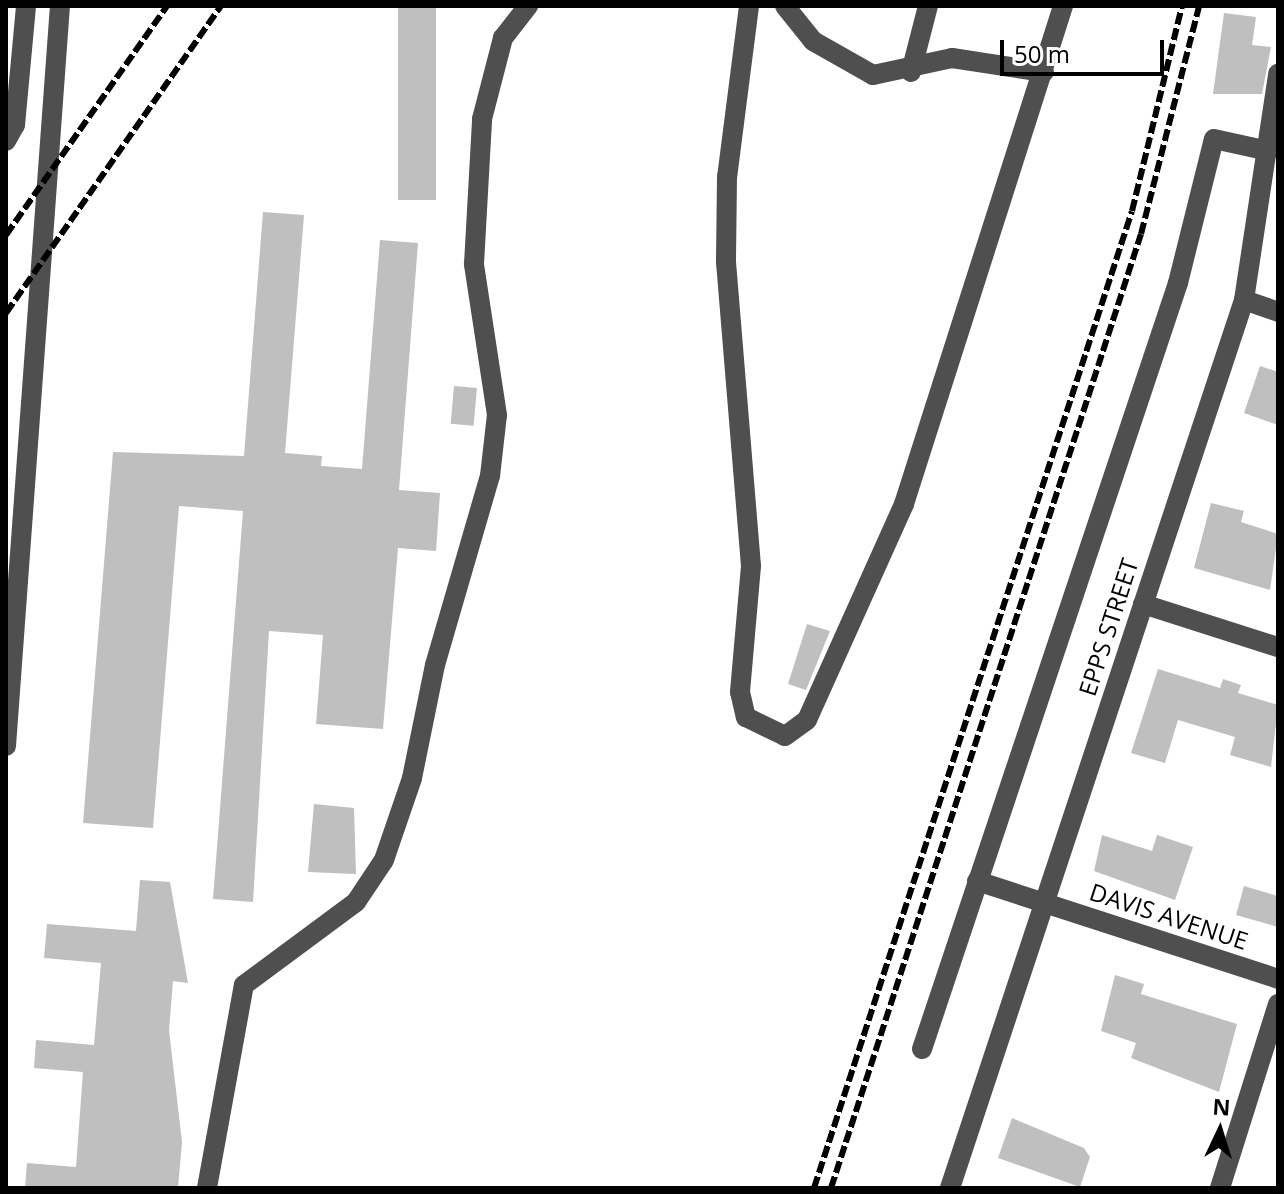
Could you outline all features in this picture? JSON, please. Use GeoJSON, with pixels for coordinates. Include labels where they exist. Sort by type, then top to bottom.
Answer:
{"type":"FeatureCollection","features":[{"type":"Feature","properties":{"kind":"street"},"geometry":{"type":"LineString","coordinates":[[6,141],[15,125],[26,6]]}},
{"type":"Feature","properties":{"kind":"street"},"geometry":{"type":"LineString","coordinates":[[6,746],[60,6]]}},
{"type":"Feature","properties":{"kind":"street"},"geometry":{"type":"LineString","coordinates":[[207,1188],[244,985],[356,902],[384,860],[412,778],[435,665],[490,476],[497,415],[474,264],[482,119],[503,38],[528,6]]}},
{"type":"Feature","properties":{"kind":"street"},"geometry":{"type":"LineString","coordinates":[[749,6],[727,177],[726,262],[751,566],[740,692],[746,717],[785,736],[807,720],[904,504],[1063,6]]}},
{"type":"Feature","properties":{"kind":"street"},"geometry":{"type":"LineString","coordinates":[[785,6],[813,41],[846,64],[873,75],[911,72],[952,58],[1044,72]]}},
{"type":"Feature","properties":{"kind":"street"},"geometry":{"type":"LineString","coordinates":[[911,72],[928,6]]}},
{"type":"Feature","properties":{"kind":"street","name":"EPPS STREET"},"geometry":{"type":"LineString","coordinates":[[950,1188],[1244,300],[1269,151],[1278,74]]}},
{"type":"Feature","properties":{"kind":"street"},"geometry":{"type":"LineString","coordinates":[[922,1049],[1178,283],[1214,139],[1269,151]]}},
{"type":"Feature","properties":{"kind":"street"},"geometry":{"type":"LineString","coordinates":[[1244,300],[1278,312]]}},
{"type":"Feature","properties":{"kind":"street"},"geometry":{"type":"LineString","coordinates":[[1143,604],[1278,647]]}},
{"type":"Feature","properties":{"kind":"street","name":"DAVIS AVENUE"},"geometry":{"type":"LineString","coordinates":[[977,881],[1278,979]]}},
{"type":"Feature","properties":{"kind":"street"},"geometry":{"type":"LineString","coordinates":[[1220,1188],[1278,1004]]}},
{"type":"Feature","properties":{"kind":"building"},"geometry":{"type":"Polygon","coordinates":[[[398,6],[436,6],[436,200],[398,200],[398,6]]]}},
{"type":"Feature","properties":{"kind":"building"},"geometry":{"type":"Polygon","coordinates":[[[1224,13],[1256,17],[1252,45],[1271,47],[1262,94],[1213,94],[1224,13]]]}},
{"type":"Feature","properties":{"kind":"building"},"geometry":{"type":"Polygon","coordinates":[[[263,212],[304,215],[285,453],[322,456],[321,466],[362,469],[380,240],[418,243],[399,490],[440,493],[436,551],[398,548],[383,729],[316,724],[323,635],[269,631],[253,902],[213,899],[243,511],[179,506],[153,828],[83,823],[113,452],[244,456],[263,212]]]}},
{"type":"Feature","properties":{"kind":"building"},"geometry":{"type":"Polygon","coordinates":[[[1260,366],[1278,372],[1278,425],[1244,413],[1260,366]]]}},
{"type":"Feature","properties":{"kind":"building"},"geometry":{"type":"Polygon","coordinates":[[[454,386],[477,388],[474,426],[451,424],[454,386]]]}},
{"type":"Feature","properties":{"kind":"building"},"geometry":{"type":"Polygon","coordinates":[[[1211,503],[1244,511],[1241,522],[1278,534],[1270,590],[1194,568],[1211,503]]]}},
{"type":"Feature","properties":{"kind":"building"},"geometry":{"type":"Polygon","coordinates":[[[807,624],[830,631],[806,690],[788,684],[807,624]]]}},
{"type":"Feature","properties":{"kind":"building"},"geometry":{"type":"Polygon","coordinates":[[[1158,669],[1220,688],[1223,679],[1241,685],[1238,693],[1278,705],[1271,767],[1230,755],[1235,737],[1178,720],[1165,763],[1131,753],[1158,669]]]}},
{"type":"Feature","properties":{"kind":"building"},"geometry":{"type":"Polygon","coordinates":[[[314,804],[354,808],[356,874],[308,872],[314,804]]]}},
{"type":"Feature","properties":{"kind":"building"},"geometry":{"type":"Polygon","coordinates":[[[1102,835],[1152,851],[1157,835],[1193,847],[1175,900],[1094,871],[1102,835]]]}},
{"type":"Feature","properties":{"kind":"building"},"geometry":{"type":"Polygon","coordinates":[[[140,880],[170,882],[188,983],[173,981],[169,1030],[182,1142],[178,1188],[25,1188],[27,1163],[76,1167],[83,1072],[34,1068],[36,1040],[94,1045],[101,963],[44,958],[47,924],[136,931],[140,880]]]}},
{"type":"Feature","properties":{"kind":"building"},"geometry":{"type":"Polygon","coordinates":[[[1244,886],[1278,896],[1278,927],[1236,915],[1244,886]]]}},
{"type":"Feature","properties":{"kind":"building"},"geometry":{"type":"Polygon","coordinates":[[[1115,975],[1144,984],[1141,994],[1237,1024],[1219,1092],[1131,1058],[1136,1043],[1101,1031],[1115,975]]]}},
{"type":"Feature","properties":{"kind":"building"},"geometry":{"type":"Polygon","coordinates":[[[1012,1118],[1084,1148],[1090,1157],[1080,1187],[998,1158],[1012,1118]]]}},
{"type":"Feature","properties":{"kind":"railway"},"geometry":{"type":"LineString","coordinates":[[6,235],[167,6]]}},
{"type":"Feature","properties":{"kind":"railway"},"geometry":{"type":"LineString","coordinates":[[6,313],[221,6]]}},
{"type":"Feature","properties":{"kind":"railway"},"geometry":{"type":"LineString","coordinates":[[814,1188],[1132,211],[1182,6]]}},
{"type":"Feature","properties":{"kind":"railway"},"geometry":{"type":"LineString","coordinates":[[831,1188],[1141,234],[1199,6]]}}]}
